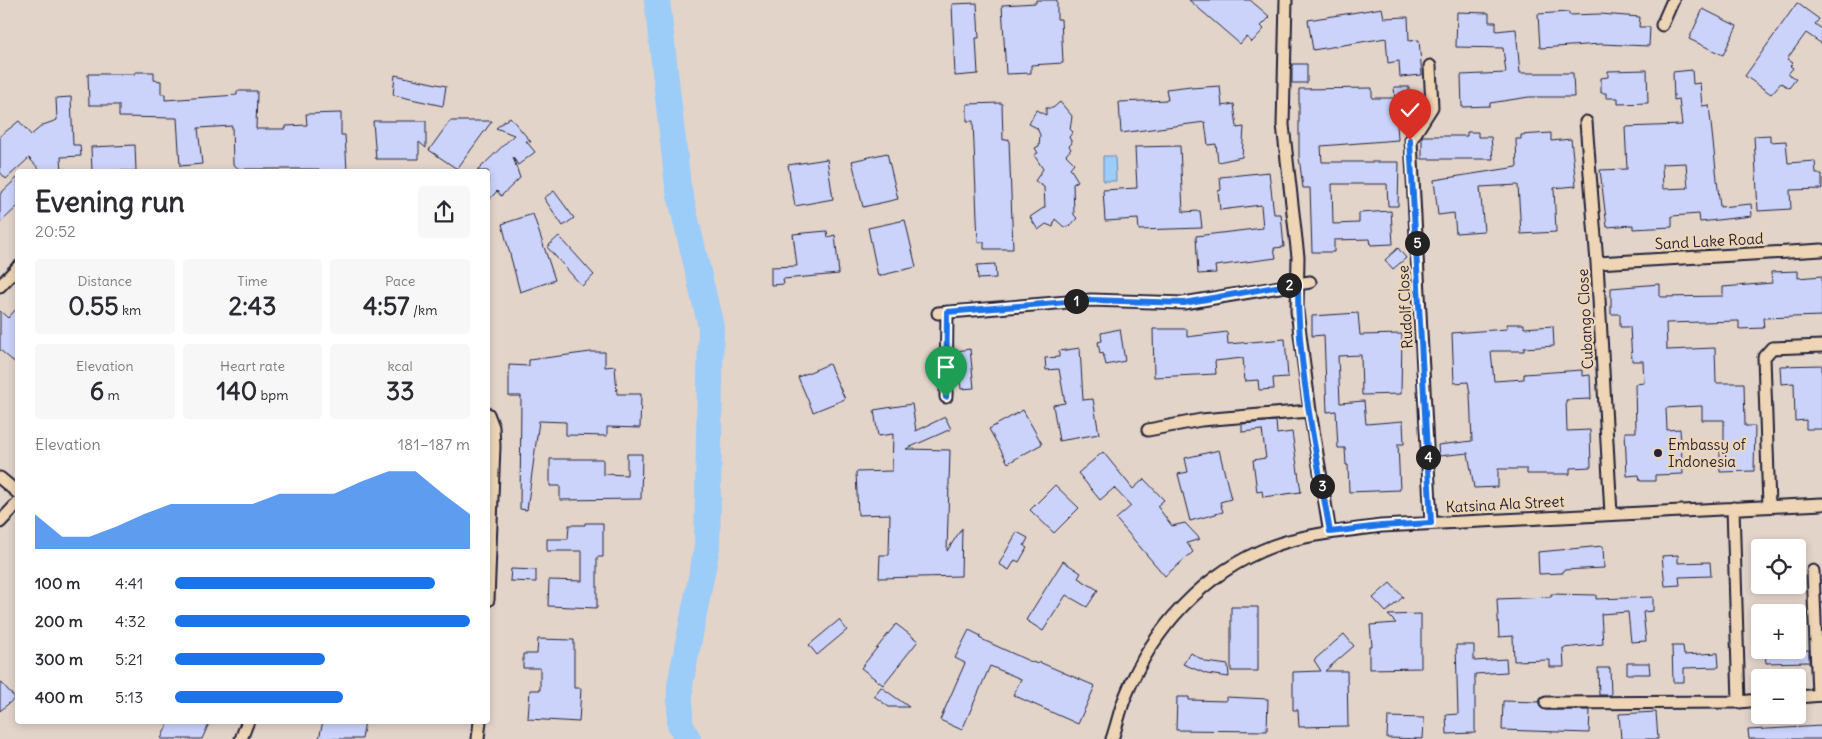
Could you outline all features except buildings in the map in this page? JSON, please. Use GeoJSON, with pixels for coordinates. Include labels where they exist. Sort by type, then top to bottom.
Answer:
{"type":"FeatureCollection","features":[{"type":"Feature","properties":{"kind":"street"},"geometry":{"type":"LineString","coordinates":[[1286,0],[1283,125],[1298,257],[1297,312],[1310,412],[1330,532]]}},
{"type":"Feature","properties":{"kind":"street"},"geometry":{"type":"LineString","coordinates":[[1662,25],[1673,0]]}},
{"type":"Feature","properties":{"kind":"street","name":"Rudolf Close"},"geometry":{"type":"LineString","coordinates":[[1430,66],[1432,107],[1410,140],[1431,523]]}},
{"type":"Feature","properties":{"kind":"street","name":"Cubango Close"},"geometry":{"type":"LineString","coordinates":[[1586,122],[1597,263],[1611,514]]}},
{"type":"Feature","properties":{"kind":"street","name":"Sand Lake Road"},"geometry":{"type":"LineString","coordinates":[[1597,263],[1822,250]]}},
{"type":"Feature","properties":{"kind":"street"},"geometry":{"type":"LineString","coordinates":[[0,286],[15,271]]}},
{"type":"Feature","properties":{"kind":"street"},"geometry":{"type":"LineString","coordinates":[[946,397],[943,312],[1091,300],[1184,303],[1310,282]]}},
{"type":"Feature","properties":{"kind":"street"},"geometry":{"type":"LineString","coordinates":[[1770,506],[1764,357],[1772,348],[1822,346]]}},
{"type":"Feature","properties":{"kind":"street"},"geometry":{"type":"LineString","coordinates":[[1148,430],[1201,420],[1310,412]]}},
{"type":"Feature","properties":{"kind":"street"},"geometry":{"type":"LineString","coordinates":[[490,419],[493,427],[494,446],[490,549]]}},
{"type":"Feature","properties":{"kind":"street"},"geometry":{"type":"LineString","coordinates":[[0,478],[15,490]]}},
{"type":"Feature","properties":{"kind":"street","name":"Katsina Ala Street"},"geometry":{"type":"LineString","coordinates":[[1112,739],[1125,696],[1144,656],[1174,614],[1217,574],[1273,546],[1330,532],[1381,526],[1822,504]]}},
{"type":"Feature","properties":{"kind":"street"},"geometry":{"type":"LineString","coordinates":[[0,522],[15,506]]}},
{"type":"Feature","properties":{"kind":"street"},"geometry":{"type":"LineString","coordinates":[[1734,508],[1739,702]]}},
{"type":"Feature","properties":{"kind":"street"},"geometry":{"type":"LineString","coordinates":[[1806,696],[1820,695],[1813,571]]}},
{"type":"Feature","properties":{"kind":"street"},"geometry":{"type":"LineString","coordinates":[[1546,703],[1751,701]]}},
{"type":"Feature","properties":{"kind":"street"},"geometry":{"type":"LineString","coordinates":[[241,739],[247,724]]}},
{"type":"Feature","properties":{"kind":"street"},"geometry":{"type":"LineString","coordinates":[[478,739],[480,724]]}},
{"type":"Feature","properties":{"kind":"water"},"geometry":{"type":"Polygon","coordinates":[[[1103,156],[1115,156],[1116,181],[1103,181],[1103,156]]]}},
{"type":"Feature","properties":{"kind":"waterway"},"geometry":{"type":"LineString","coordinates":[[657,0],[678,186],[711,327],[707,547],[680,685],[680,724],[688,739]]}},
{"type":"Feature","properties":{"kind":"place","name":"Embassy of Indonesia"},"geometry":{"type":"Point","coordinates":[1658,453]}},
{"type":"Feature","properties":{"kind":"route"},"geometry":{"type":"LineString","coordinates":[[946,397],[947,312],[1091,300],[1184,303],[1298,283],[1297,312],[1310,412],[1330,532],[1431,523],[1419,276],[1410,140]]}}]}
